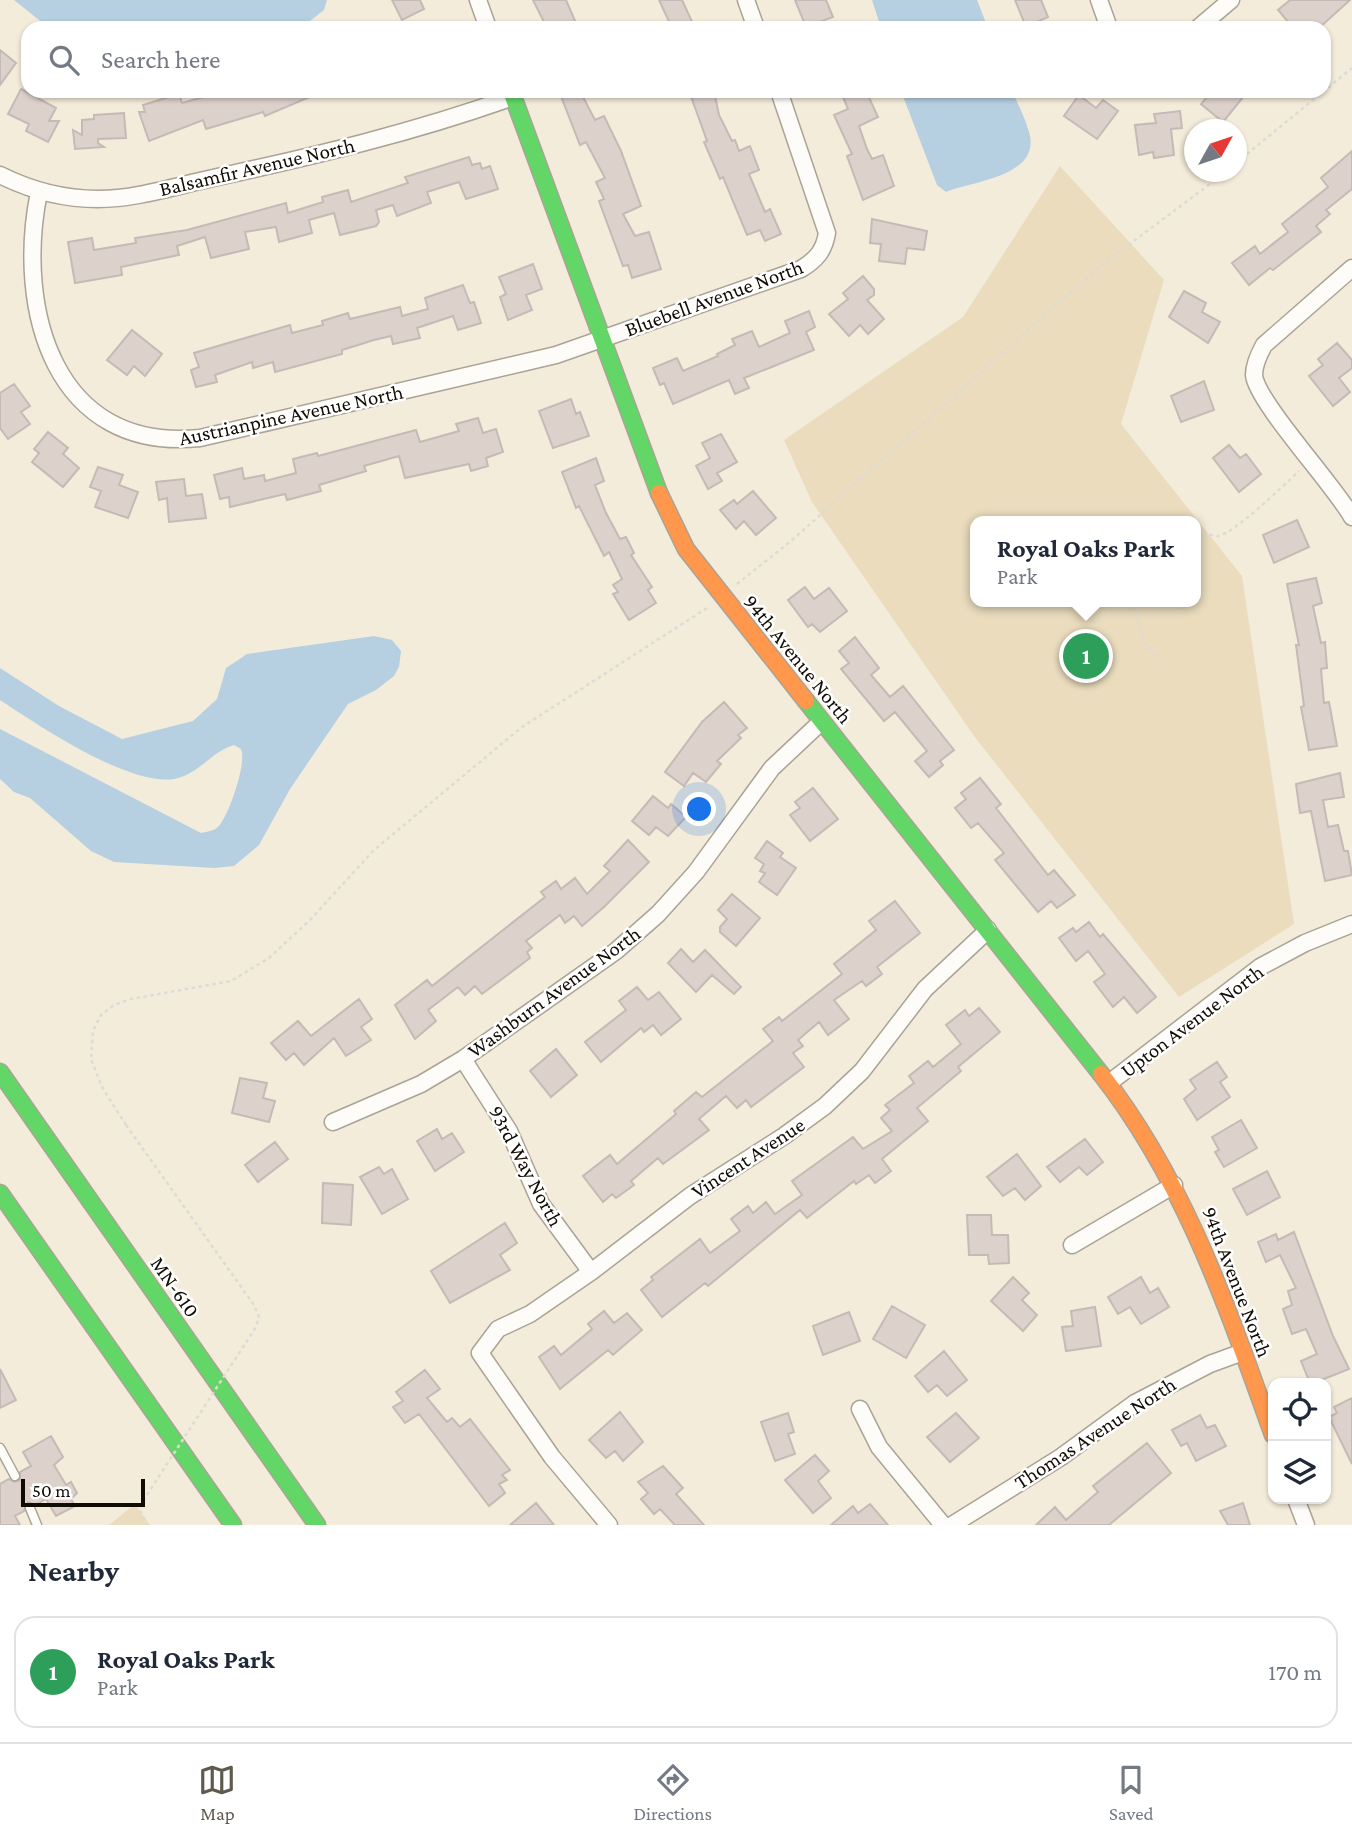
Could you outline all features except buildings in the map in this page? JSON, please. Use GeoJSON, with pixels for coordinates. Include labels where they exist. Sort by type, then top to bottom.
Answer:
{"type":"FeatureCollection","features":[{"type":"Feature","properties":{"kind":"main road","name":"94th Avenue North"},"geometry":{"type":"LineString","coordinates":[[513,98],[650,473],[686,549],[1133,1115],[1174,1185],[1213,1269],[1268,1421]]}},
{"type":"Feature","properties":{"kind":"main road","name":"MN-610"},"geometry":{"type":"LineString","coordinates":[[0,1072],[317,1525]]}},
{"type":"Feature","properties":{"kind":"main road"},"geometry":{"type":"LineString","coordinates":[[26,1109],[247,1403],[334,1525]]}},
{"type":"Feature","properties":{"kind":"main road"},"geometry":{"type":"LineString","coordinates":[[0,1193],[233,1525]]}},
{"type":"Feature","properties":{"kind":"street"},"geometry":{"type":"LineString","coordinates":[[478,0],[486,21]]}},
{"type":"Feature","properties":{"kind":"street"},"geometry":{"type":"LineString","coordinates":[[746,0],[754,21]]}},
{"type":"Feature","properties":{"kind":"street"},"geometry":{"type":"LineString","coordinates":[[1099,0],[1106,21]]}},
{"type":"Feature","properties":{"kind":"street"},"geometry":{"type":"LineString","coordinates":[[1206,21],[1231,0]]}},
{"type":"Feature","properties":{"kind":"street","name":"Balsamfir Avenue North"},"geometry":{"type":"LineString","coordinates":[[0,175],[39,192],[63,198],[100,200],[136,195],[337,151],[500,98]]}},
{"type":"Feature","properties":{"kind":"street","name":"Bluebell Avenue North"},"geometry":{"type":"LineString","coordinates":[[601,340],[801,269],[813,261],[824,248],[827,233],[825,218],[782,98]]}},
{"type":"Feature","properties":{"kind":"street","name":"Austrianpine Avenue North"},"geometry":{"type":"LineString","coordinates":[[39,192],[32,225],[31,260],[45,339],[55,366],[70,391],[91,412],[115,427],[142,437],[170,441],[200,438],[483,374],[601,340]]}},
{"type":"Feature","properties":{"kind":"street"},"geometry":{"type":"LineString","coordinates":[[1352,268],[1264,345],[1256,360],[1254,376],[1270,408],[1338,492],[1352,516]]}},
{"type":"Feature","properties":{"kind":"street","name":"Washburn Avenue North"},"geometry":{"type":"LineString","coordinates":[[334,1122],[421,1084],[463,1059],[616,951],[658,914],[696,872],[772,768],[821,722]]}},
{"type":"Feature","properties":{"kind":"street","name":"Upton Avenue North"},"geometry":{"type":"LineString","coordinates":[[1110,1083],[1260,967],[1305,943],[1352,925]]}},
{"type":"Feature","properties":{"kind":"street","name":"Vincent Avenue"},"geometry":{"type":"LineString","coordinates":[[609,1525],[552,1457],[481,1353],[498,1329],[530,1314],[591,1272],[690,1196],[784,1136],[825,1106],[862,1071],[925,989],[988,930]]}},
{"type":"Feature","properties":{"kind":"street","name":"93rd Way North"},"geometry":{"type":"LineString","coordinates":[[463,1059],[509,1131],[541,1204],[591,1272]]}},
{"type":"Feature","properties":{"kind":"street"},"geometry":{"type":"LineString","coordinates":[[1072,1245],[1174,1185]]}},
{"type":"Feature","properties":{"kind":"street","name":"Thomas Avenue North"},"geometry":{"type":"LineString","coordinates":[[952,1525],[1061,1457],[1135,1404],[1173,1382],[1243,1352]]}},
{"type":"Feature","properties":{"kind":"street"},"geometry":{"type":"LineString","coordinates":[[860,1409],[879,1447],[943,1525]]}},
{"type":"Feature","properties":{"kind":"street"},"geometry":{"type":"LineString","coordinates":[[1298,1504],[1306,1525]]}},
{"type":"Feature","properties":{"kind":"lane"},"geometry":{"type":"LineString","coordinates":[[0,1448],[15,1476]]}},
{"type":"Feature","properties":{"kind":"lane"},"geometry":{"type":"LineString","coordinates":[[30,1508],[37,1525]]}},
{"type":"Feature","properties":{"kind":"path"},"geometry":{"type":"LineString","coordinates":[[1331,85],[1352,68]]}},
{"type":"Feature","properties":{"kind":"path"},"geometry":{"type":"LineString","coordinates":[[1247,155],[1316,98]]}},
{"type":"Feature","properties":{"kind":"path"},"geometry":{"type":"LineString","coordinates":[[731,589],[791,541],[1099,267],[1213,182]]}},
{"type":"Feature","properties":{"kind":"path"},"geometry":{"type":"LineString","coordinates":[[1201,532],[1217,536],[1226,532],[1258,508],[1312,459]]}},
{"type":"Feature","properties":{"kind":"path"},"geometry":{"type":"LineString","coordinates":[[147,1525],[139,1510],[143,1501],[256,1327],[259,1317],[254,1305],[126,1125],[98,1080],[90,1059],[89,1046],[101,1015],[131,999],[230,981],[269,958],[310,920],[374,850],[522,727],[712,603]]}},
{"type":"Feature","properties":{"kind":"path"},"geometry":{"type":"LineString","coordinates":[[1134,607],[1143,642],[1160,660]]}},
{"type":"Feature","properties":{"kind":"shaded area"},"geometry":{"type":"Polygon","coordinates":[[[1060,166],[1164,280],[1121,424],[1194,516],[970,516],[970,607],[1201,607],[1201,524],[1242,576],[1294,924],[1179,997],[974,736],[812,502],[784,440],[963,317],[1060,166]]]}},
{"type":"Feature","properties":{"kind":"shaded area"},"geometry":{"type":"Polygon","coordinates":[[[135,1504],[150,1525],[109,1525],[135,1504]]]}},
{"type":"Feature","properties":{"kind":"water"},"geometry":{"type":"Polygon","coordinates":[[[14,0],[327,0],[324,10],[310,21],[40,21],[14,0]]]}},
{"type":"Feature","properties":{"kind":"water"},"geometry":{"type":"Polygon","coordinates":[[[872,0],[977,0],[985,21],[879,21],[872,0]]]}},
{"type":"Feature","properties":{"kind":"water"},"geometry":{"type":"Polygon","coordinates":[[[904,98],[1015,98],[1029,132],[1030,147],[1025,158],[1016,167],[988,180],[946,192],[937,185],[904,98]]]}},
{"type":"Feature","properties":{"kind":"water"},"geometry":{"type":"Polygon","coordinates":[[[374,636],[392,640],[401,651],[399,667],[394,676],[376,690],[348,704],[290,789],[259,845],[234,866],[214,868],[114,862],[91,851],[30,798],[14,792],[0,779],[0,729],[201,833],[212,830],[217,828],[225,817],[233,798],[242,764],[241,749],[234,745],[226,748],[190,773],[174,779],[155,779],[133,773],[84,752],[0,700],[0,668],[59,706],[122,739],[193,721],[217,699],[226,668],[247,654],[374,636]]]}},
{"type":"Feature","properties":{"kind":"traffic: fast"},"geometry":{"type":"LineString","coordinates":[[514,98],[659,493]]}},
{"type":"Feature","properties":{"kind":"traffic: fast"},"geometry":{"type":"LineString","coordinates":[[806,701],[1101,1074]]}},
{"type":"Feature","properties":{"kind":"traffic: fast"},"geometry":{"type":"LineString","coordinates":[[0,1072],[317,1525]]}},
{"type":"Feature","properties":{"kind":"traffic: fast"},"geometry":{"type":"LineString","coordinates":[[0,1193],[233,1525]]}},
{"type":"Feature","properties":{"kind":"traffic: slow"},"geometry":{"type":"LineString","coordinates":[[659,493],[686,549],[806,701]]}},
{"type":"Feature","properties":{"kind":"traffic: slow"},"geometry":{"type":"LineString","coordinates":[[1101,1074],[1131,1116],[1181,1202],[1221,1293],[1268,1421]]}},
{"type":"Feature","properties":{"kind":"place","name":"Royal Oaks Park"},"geometry":{"type":"Point","coordinates":[1086,656]}}]}
